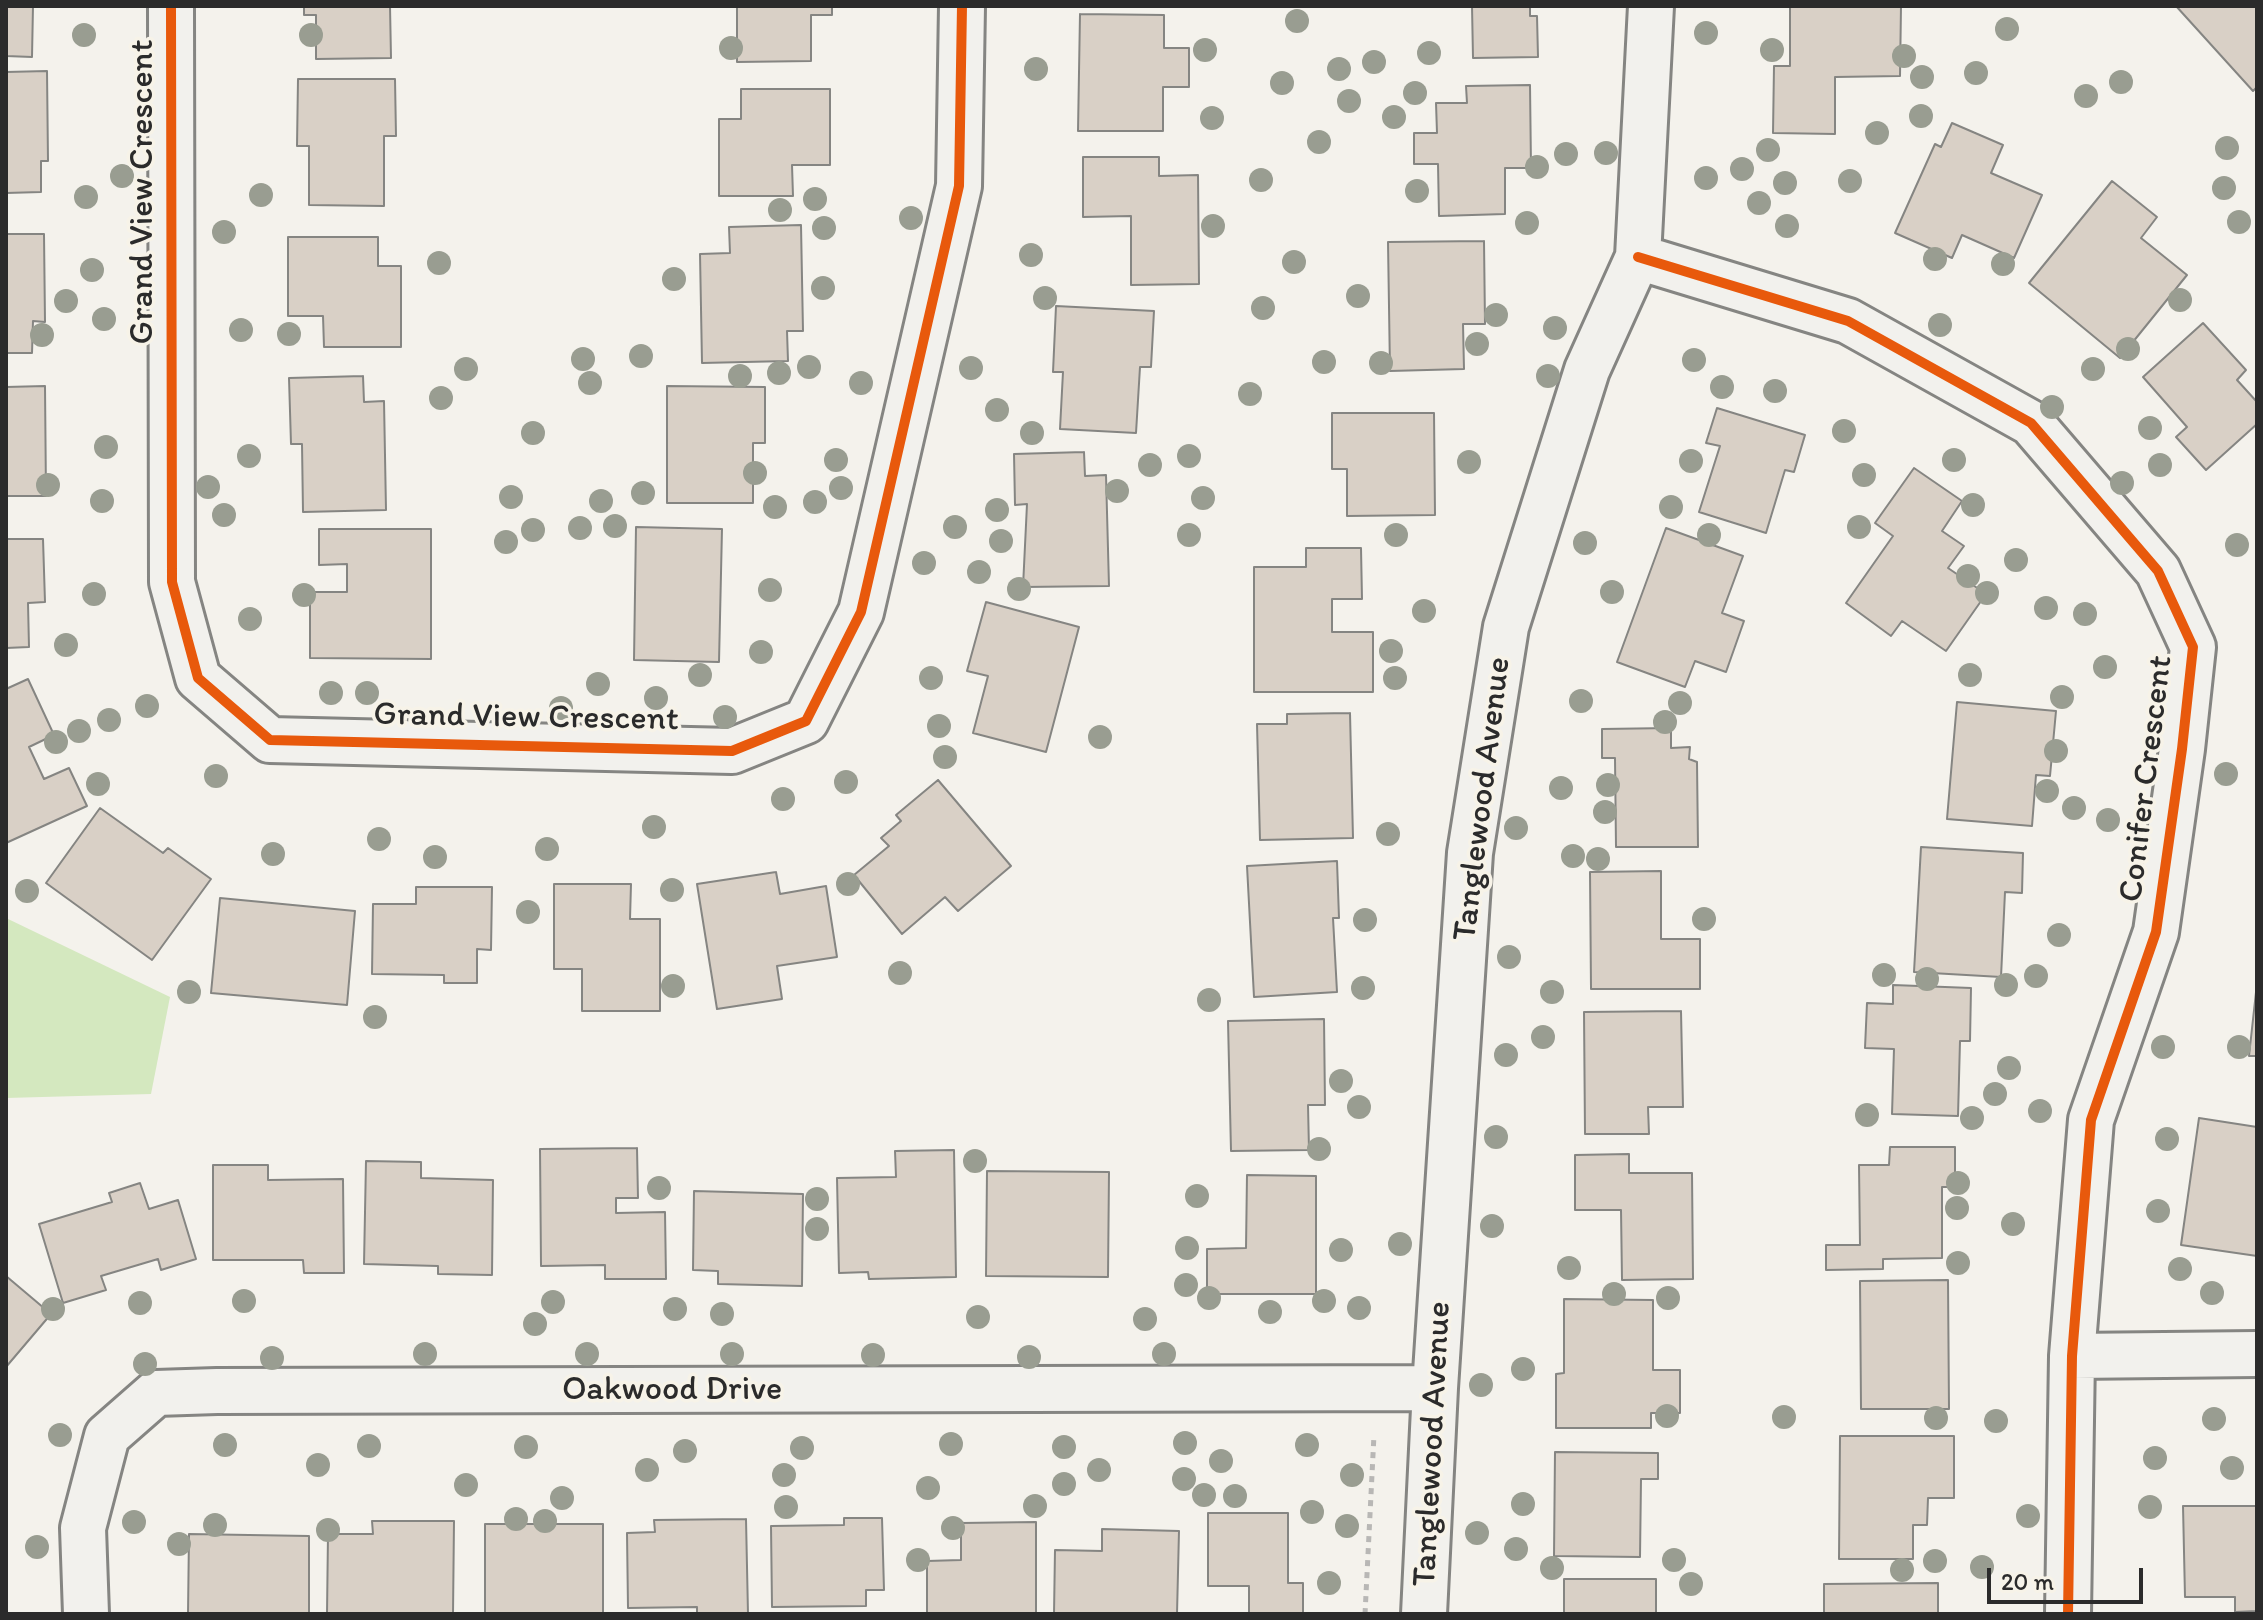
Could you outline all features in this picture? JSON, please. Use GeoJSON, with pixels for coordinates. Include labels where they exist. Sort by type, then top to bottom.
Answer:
{"type":"FeatureCollection","features":[{"type":"Feature","properties":{"kind":"street","name":"Grand View Crescent"},"geometry":{"type":"LineString","coordinates":[[171,6],[172,582],[198,678],[270,740],[732,751],[806,721],[861,612],[959,186],[962,6]]}},
{"type":"Feature","properties":{"kind":"street","name":"Tanglewood Avenue"},"geometry":{"type":"LineString","coordinates":[[1424,1614],[1435,1388],[1470,853],[1506,627],[1587,370],[1638,257],[1651,6]]}},
{"type":"Feature","properties":{"kind":"street","name":"Conifer Crescent"},"geometry":{"type":"LineString","coordinates":[[1638,257],[1848,321],[2031,423],[2158,571],[2193,647],[2156,932],[2091,1120],[2072,1356],[2068,1614]]}},
{"type":"Feature","properties":{"kind":"street"},"geometry":{"type":"LineString","coordinates":[[2072,1356],[2257,1354]]}},
{"type":"Feature","properties":{"kind":"street","name":"Oakwood Drive"},"geometry":{"type":"LineString","coordinates":[[86,1614],[83,1528],[107,1436],[156,1393],[1435,1388]]}},
{"type":"Feature","properties":{"kind":"path"},"geometry":{"type":"LineString","coordinates":[[1365,1614],[1374,1429]]}},
{"type":"Feature","properties":{"kind":"green space"},"geometry":{"type":"Polygon","coordinates":[[[6,918],[170,997],[151,1094],[6,1098],[6,918]]]}},
{"type":"Feature","properties":{"kind":"building"},"geometry":{"type":"Polygon","coordinates":[[[6,6],[33,6],[32,57],[6,56],[6,6]]]}},
{"type":"Feature","properties":{"kind":"building"},"geometry":{"type":"Polygon","coordinates":[[[304,6],[390,6],[391,58],[316,59],[316,15],[304,15],[304,6]]]}},
{"type":"Feature","properties":{"kind":"building"},"geometry":{"type":"Polygon","coordinates":[[[737,6],[832,6],[832,15],[811,15],[811,61],[737,62],[737,6]]]}},
{"type":"Feature","properties":{"kind":"building"},"geometry":{"type":"Polygon","coordinates":[[[1472,6],[1530,6],[1530,16],[1537,16],[1538,57],[1473,58],[1472,6]]]}},
{"type":"Feature","properties":{"kind":"building"},"geometry":{"type":"Polygon","coordinates":[[[1790,6],[1901,6],[1900,76],[1835,77],[1835,134],[1773,133],[1774,66],[1790,66],[1790,6]]]}},
{"type":"Feature","properties":{"kind":"building"},"geometry":{"type":"Polygon","coordinates":[[[2176,6],[2257,6],[2257,87],[2253,91],[2176,6]]]}},
{"type":"Feature","properties":{"kind":"building"},"geometry":{"type":"Polygon","coordinates":[[[1080,14],[1164,15],[1164,48],[1189,48],[1189,87],[1163,87],[1163,131],[1078,131],[1080,14]]]}},
{"type":"Feature","properties":{"kind":"building"},"geometry":{"type":"Polygon","coordinates":[[[47,71],[48,161],[41,161],[41,192],[6,193],[6,72],[47,71]]]}},
{"type":"Feature","properties":{"kind":"building"},"geometry":{"type":"Polygon","coordinates":[[[298,79],[395,79],[396,136],[384,136],[384,206],[309,205],[309,146],[297,146],[298,79]]]}},
{"type":"Feature","properties":{"kind":"building"},"geometry":{"type":"Polygon","coordinates":[[[1530,85],[1531,168],[1505,168],[1505,214],[1439,216],[1438,164],[1414,164],[1414,133],[1437,133],[1436,103],[1467,103],[1466,86],[1530,85]]]}},
{"type":"Feature","properties":{"kind":"building"},"geometry":{"type":"Polygon","coordinates":[[[741,89],[830,89],[830,165],[792,165],[793,196],[719,196],[719,119],[741,119],[741,89]]]}},
{"type":"Feature","properties":{"kind":"building"},"geometry":{"type":"Polygon","coordinates":[[[1952,123],[2003,145],[1991,173],[2042,195],[2014,258],[1962,235],[1952,258],[1895,233],[1935,144],[1941,147],[1952,123]]]}},
{"type":"Feature","properties":{"kind":"building"},"geometry":{"type":"Polygon","coordinates":[[[1083,157],[1159,157],[1159,176],[1198,175],[1199,284],[1131,285],[1131,216],[1083,217],[1083,157]]]}},
{"type":"Feature","properties":{"kind":"building"},"geometry":{"type":"Polygon","coordinates":[[[2112,181],[2157,217],[2141,238],[2187,275],[2120,358],[2029,283],[2112,181]]]}},
{"type":"Feature","properties":{"kind":"building"},"geometry":{"type":"Polygon","coordinates":[[[801,225],[803,331],[787,331],[788,361],[702,363],[700,254],[730,253],[729,227],[801,225]]]}},
{"type":"Feature","properties":{"kind":"building"},"geometry":{"type":"Polygon","coordinates":[[[6,234],[44,234],[45,322],[33,321],[32,353],[6,353],[6,234]]]}},
{"type":"Feature","properties":{"kind":"building"},"geometry":{"type":"Polygon","coordinates":[[[288,237],[378,237],[378,266],[401,266],[401,347],[324,347],[323,316],[288,316],[288,237]]]}},
{"type":"Feature","properties":{"kind":"building"},"geometry":{"type":"Polygon","coordinates":[[[1484,241],[1485,324],[1463,324],[1464,369],[1390,371],[1388,242],[1484,241]]]}},
{"type":"Feature","properties":{"kind":"building"},"geometry":{"type":"Polygon","coordinates":[[[1056,306],[1154,311],[1151,367],[1140,367],[1136,433],[1060,429],[1063,372],[1053,372],[1056,306]]]}},
{"type":"Feature","properties":{"kind":"building"},"geometry":{"type":"Polygon","coordinates":[[[2203,323],[2246,370],[2237,380],[2257,402],[2257,424],[2206,470],[2176,437],[2187,427],[2143,377],[2203,323]]]}},
{"type":"Feature","properties":{"kind":"building"},"geometry":{"type":"Polygon","coordinates":[[[363,376],[364,402],[384,401],[386,510],[303,512],[302,444],[291,444],[289,378],[363,376]]]}},
{"type":"Feature","properties":{"kind":"building"},"geometry":{"type":"Polygon","coordinates":[[[45,386],[46,496],[6,496],[6,387],[45,386]]]}},
{"type":"Feature","properties":{"kind":"building"},"geometry":{"type":"Polygon","coordinates":[[[667,386],[765,387],[765,443],[753,443],[753,503],[667,503],[667,386]]]}},
{"type":"Feature","properties":{"kind":"building"},"geometry":{"type":"Polygon","coordinates":[[[1717,408],[1805,435],[1794,472],[1785,470],[1766,533],[1699,512],[1720,446],[1706,443],[1717,408]]]}},
{"type":"Feature","properties":{"kind":"building"},"geometry":{"type":"Polygon","coordinates":[[[1332,413],[1434,413],[1435,515],[1347,516],[1347,469],[1332,469],[1332,413]]]}},
{"type":"Feature","properties":{"kind":"building"},"geometry":{"type":"Polygon","coordinates":[[[1084,452],[1085,476],[1106,475],[1109,586],[1023,587],[1027,504],[1015,505],[1014,454],[1084,452]]]}},
{"type":"Feature","properties":{"kind":"building"},"geometry":{"type":"Polygon","coordinates":[[[1914,468],[1962,501],[1942,531],[1964,546],[1948,568],[1986,594],[1946,651],[1902,621],[1891,636],[1846,603],[1893,536],[1875,523],[1914,468]]]}},
{"type":"Feature","properties":{"kind":"building"},"geometry":{"type":"Polygon","coordinates":[[[636,527],[722,529],[719,662],[634,660],[636,527]]]}},
{"type":"Feature","properties":{"kind":"building"},"geometry":{"type":"Polygon","coordinates":[[[1666,528],[1743,556],[1722,613],[1744,621],[1726,672],[1695,661],[1685,687],[1617,662],[1666,528]]]}},
{"type":"Feature","properties":{"kind":"building"},"geometry":{"type":"Polygon","coordinates":[[[319,529],[431,529],[431,659],[310,658],[310,592],[347,592],[347,564],[319,565],[319,529]]]}},
{"type":"Feature","properties":{"kind":"building"},"geometry":{"type":"Polygon","coordinates":[[[6,539],[43,539],[45,602],[28,603],[29,647],[6,648],[6,539]]]}},
{"type":"Feature","properties":{"kind":"building"},"geometry":{"type":"Polygon","coordinates":[[[1306,548],[1361,548],[1362,599],[1332,599],[1332,632],[1373,632],[1373,692],[1254,692],[1254,567],[1306,567],[1306,548]]]}},
{"type":"Feature","properties":{"kind":"building"},"geometry":{"type":"Polygon","coordinates":[[[986,602],[1079,627],[1046,752],[973,733],[988,676],[967,671],[986,602]]]}},
{"type":"Feature","properties":{"kind":"building"},"geometry":{"type":"Polygon","coordinates":[[[28,679],[54,735],[29,747],[44,779],[69,768],[87,806],[6,843],[6,689],[28,679]]]}},
{"type":"Feature","properties":{"kind":"building"},"geometry":{"type":"Polygon","coordinates":[[[1957,702],[2056,711],[2050,776],[2036,775],[2032,826],[1947,819],[1957,702]]]}},
{"type":"Feature","properties":{"kind":"building"},"geometry":{"type":"Polygon","coordinates":[[[1350,713],[1353,838],[1260,840],[1257,724],[1287,724],[1287,714],[1350,713]]]}},
{"type":"Feature","properties":{"kind":"building"},"geometry":{"type":"Polygon","coordinates":[[[1671,728],[1671,748],[1690,747],[1689,759],[1697,762],[1698,847],[1616,847],[1615,758],[1602,758],[1602,729],[1671,728]]]}},
{"type":"Feature","properties":{"kind":"building"},"geometry":{"type":"Polygon","coordinates":[[[938,780],[1011,866],[958,911],[945,897],[902,934],[854,875],[889,846],[881,838],[901,821],[896,815],[938,780]]]}},
{"type":"Feature","properties":{"kind":"building"},"geometry":{"type":"Polygon","coordinates":[[[100,808],[163,853],[168,848],[211,879],[152,960],[46,883],[100,808]]]}},
{"type":"Feature","properties":{"kind":"building"},"geometry":{"type":"Polygon","coordinates":[[[1921,847],[2023,853],[2022,893],[2005,892],[2001,977],[1914,972],[1921,847]]]}},
{"type":"Feature","properties":{"kind":"building"},"geometry":{"type":"Polygon","coordinates":[[[1337,861],[1339,918],[1333,918],[1337,992],[1254,997],[1247,866],[1337,861]]]}},
{"type":"Feature","properties":{"kind":"building"},"geometry":{"type":"Polygon","coordinates":[[[1661,871],[1661,939],[1700,939],[1700,989],[1591,989],[1590,872],[1661,871]]]}},
{"type":"Feature","properties":{"kind":"building"},"geometry":{"type":"Polygon","coordinates":[[[776,872],[780,894],[826,886],[837,957],[777,966],[782,999],[717,1009],[697,884],[776,872]]]}},
{"type":"Feature","properties":{"kind":"building"},"geometry":{"type":"Polygon","coordinates":[[[554,884],[631,884],[630,919],[660,919],[660,1011],[582,1011],[582,969],[554,969],[554,884]]]}},
{"type":"Feature","properties":{"kind":"building"},"geometry":{"type":"Polygon","coordinates":[[[416,887],[492,887],[491,950],[477,949],[477,983],[444,983],[444,975],[372,974],[373,904],[416,904],[416,887]]]}},
{"type":"Feature","properties":{"kind":"building"},"geometry":{"type":"Polygon","coordinates":[[[220,898],[355,911],[347,1005],[211,993],[220,898]]]}},
{"type":"Feature","properties":{"kind":"building"},"geometry":{"type":"Polygon","coordinates":[[[1893,985],[1971,988],[1970,1041],[1960,1041],[1958,1116],[1892,1114],[1894,1049],[1865,1048],[1867,1003],[1893,1004],[1893,985]]]}},
{"type":"Feature","properties":{"kind":"building"},"geometry":{"type":"Polygon","coordinates":[[[2256,992],[2257,1056],[2249,1056],[2256,992]]]}},
{"type":"Feature","properties":{"kind":"building"},"geometry":{"type":"Polygon","coordinates":[[[1681,1011],[1683,1107],[1648,1107],[1649,1134],[1585,1134],[1584,1012],[1681,1011]]]}},
{"type":"Feature","properties":{"kind":"building"},"geometry":{"type":"Polygon","coordinates":[[[1324,1019],[1325,1105],[1308,1105],[1309,1150],[1231,1151],[1228,1021],[1324,1019]]]}},
{"type":"Feature","properties":{"kind":"building"},"geometry":{"type":"Polygon","coordinates":[[[2199,1118],[2257,1127],[2257,1256],[2181,1245],[2199,1118]]]}},
{"type":"Feature","properties":{"kind":"building"},"geometry":{"type":"Polygon","coordinates":[[[1890,1147],[1955,1147],[1955,1187],[1942,1187],[1942,1258],[1883,1259],[1883,1269],[1826,1270],[1826,1245],[1860,1245],[1859,1165],[1889,1165],[1890,1147]]]}},
{"type":"Feature","properties":{"kind":"building"},"geometry":{"type":"Polygon","coordinates":[[[637,1148],[638,1198],[616,1198],[616,1213],[665,1212],[666,1279],[605,1279],[605,1265],[541,1266],[540,1149],[637,1148]]]}},
{"type":"Feature","properties":{"kind":"building"},"geometry":{"type":"Polygon","coordinates":[[[954,1150],[956,1277],[869,1279],[868,1272],[839,1273],[837,1178],[896,1177],[895,1151],[954,1150]]]}},
{"type":"Feature","properties":{"kind":"building"},"geometry":{"type":"Polygon","coordinates":[[[1629,1154],[1629,1173],[1692,1173],[1693,1279],[1622,1280],[1621,1210],[1575,1210],[1575,1155],[1629,1154]]]}},
{"type":"Feature","properties":{"kind":"building"},"geometry":{"type":"Polygon","coordinates":[[[366,1161],[421,1162],[421,1178],[493,1180],[492,1275],[438,1274],[438,1266],[364,1264],[366,1161]]]}},
{"type":"Feature","properties":{"kind":"building"},"geometry":{"type":"Polygon","coordinates":[[[213,1165],[268,1165],[268,1180],[343,1179],[344,1273],[304,1273],[303,1260],[213,1260],[213,1165]]]}},
{"type":"Feature","properties":{"kind":"building"},"geometry":{"type":"Polygon","coordinates":[[[987,1171],[1109,1172],[1108,1277],[986,1276],[987,1171]]]}},
{"type":"Feature","properties":{"kind":"building"},"geometry":{"type":"Polygon","coordinates":[[[1247,1175],[1316,1176],[1316,1294],[1207,1294],[1207,1249],[1246,1248],[1247,1175]]]}},
{"type":"Feature","properties":{"kind":"building"},"geometry":{"type":"Polygon","coordinates":[[[140,1183],[149,1209],[178,1200],[196,1259],[161,1270],[158,1259],[101,1276],[106,1290],[63,1303],[39,1224],[112,1202],[109,1193],[140,1183]]]}},
{"type":"Feature","properties":{"kind":"building"},"geometry":{"type":"Polygon","coordinates":[[[694,1191],[803,1194],[802,1286],[718,1284],[718,1271],[693,1270],[694,1191]]]}},
{"type":"Feature","properties":{"kind":"building"},"geometry":{"type":"Polygon","coordinates":[[[6,1276],[51,1314],[6,1367],[6,1276]]]}},
{"type":"Feature","properties":{"kind":"building"},"geometry":{"type":"Polygon","coordinates":[[[1948,1280],[1949,1409],[1861,1409],[1860,1281],[1948,1280]]]}},
{"type":"Feature","properties":{"kind":"building"},"geometry":{"type":"Polygon","coordinates":[[[1564,1299],[1653,1300],[1653,1370],[1680,1370],[1680,1413],[1651,1413],[1651,1428],[1556,1428],[1556,1374],[1564,1373],[1564,1299]]]}},
{"type":"Feature","properties":{"kind":"building"},"geometry":{"type":"Polygon","coordinates":[[[1840,1436],[1954,1436],[1954,1498],[1928,1498],[1927,1525],[1913,1525],[1913,1559],[1839,1559],[1840,1436]]]}},
{"type":"Feature","properties":{"kind":"building"},"geometry":{"type":"Polygon","coordinates":[[[1555,1452],[1658,1453],[1658,1479],[1641,1479],[1640,1557],[1554,1556],[1555,1452]]]}},
{"type":"Feature","properties":{"kind":"building"},"geometry":{"type":"Polygon","coordinates":[[[2183,1506],[2257,1506],[2257,1611],[2235,1612],[2235,1597],[2185,1597],[2183,1506]]]}},
{"type":"Feature","properties":{"kind":"building"},"geometry":{"type":"Polygon","coordinates":[[[1208,1513],[1288,1513],[1288,1583],[1303,1583],[1303,1614],[1249,1614],[1249,1586],[1208,1586],[1208,1513]]]}},
{"type":"Feature","properties":{"kind":"building"},"geometry":{"type":"Polygon","coordinates":[[[844,1518],[882,1518],[884,1590],[866,1590],[866,1606],[772,1607],[771,1526],[844,1525],[844,1518]]]}},
{"type":"Feature","properties":{"kind":"building"},"geometry":{"type":"Polygon","coordinates":[[[746,1519],[748,1614],[697,1614],[697,1607],[628,1608],[627,1533],[655,1532],[654,1520],[746,1519]]]}},
{"type":"Feature","properties":{"kind":"building"},"geometry":{"type":"Polygon","coordinates":[[[372,1521],[454,1521],[453,1614],[327,1614],[328,1534],[373,1534],[372,1521]]]}},
{"type":"Feature","properties":{"kind":"building"},"geometry":{"type":"Polygon","coordinates":[[[1036,1522],[1036,1614],[927,1614],[927,1561],[961,1560],[961,1523],[1036,1522]]]}},
{"type":"Feature","properties":{"kind":"building"},"geometry":{"type":"Polygon","coordinates":[[[485,1524],[603,1524],[603,1614],[485,1614],[485,1524]]]}},
{"type":"Feature","properties":{"kind":"building"},"geometry":{"type":"Polygon","coordinates":[[[1102,1529],[1179,1531],[1177,1614],[1054,1614],[1055,1550],[1102,1551],[1102,1529]]]}},
{"type":"Feature","properties":{"kind":"building"},"geometry":{"type":"Polygon","coordinates":[[[189,1534],[309,1536],[309,1614],[188,1614],[189,1534]]]}},
{"type":"Feature","properties":{"kind":"building"},"geometry":{"type":"Polygon","coordinates":[[[1564,1579],[1656,1579],[1656,1614],[1564,1614],[1564,1579]]]}},
{"type":"Feature","properties":{"kind":"building"},"geometry":{"type":"Polygon","coordinates":[[[1938,1583],[1938,1614],[1824,1614],[1824,1584],[1938,1583]]]}},
{"type":"Feature","properties":{"kind":"cycle path"},"geometry":{"type":"LineString","coordinates":[[171,6],[172,582],[198,678],[270,740],[732,751],[806,721],[861,612],[959,186],[962,6]]}},
{"type":"Feature","properties":{"kind":"cycle path"},"geometry":{"type":"LineString","coordinates":[[1638,257],[1848,321],[2031,423],[2158,571],[2193,647],[2156,932],[2091,1120],[2072,1356],[2068,1614]]}}]}
